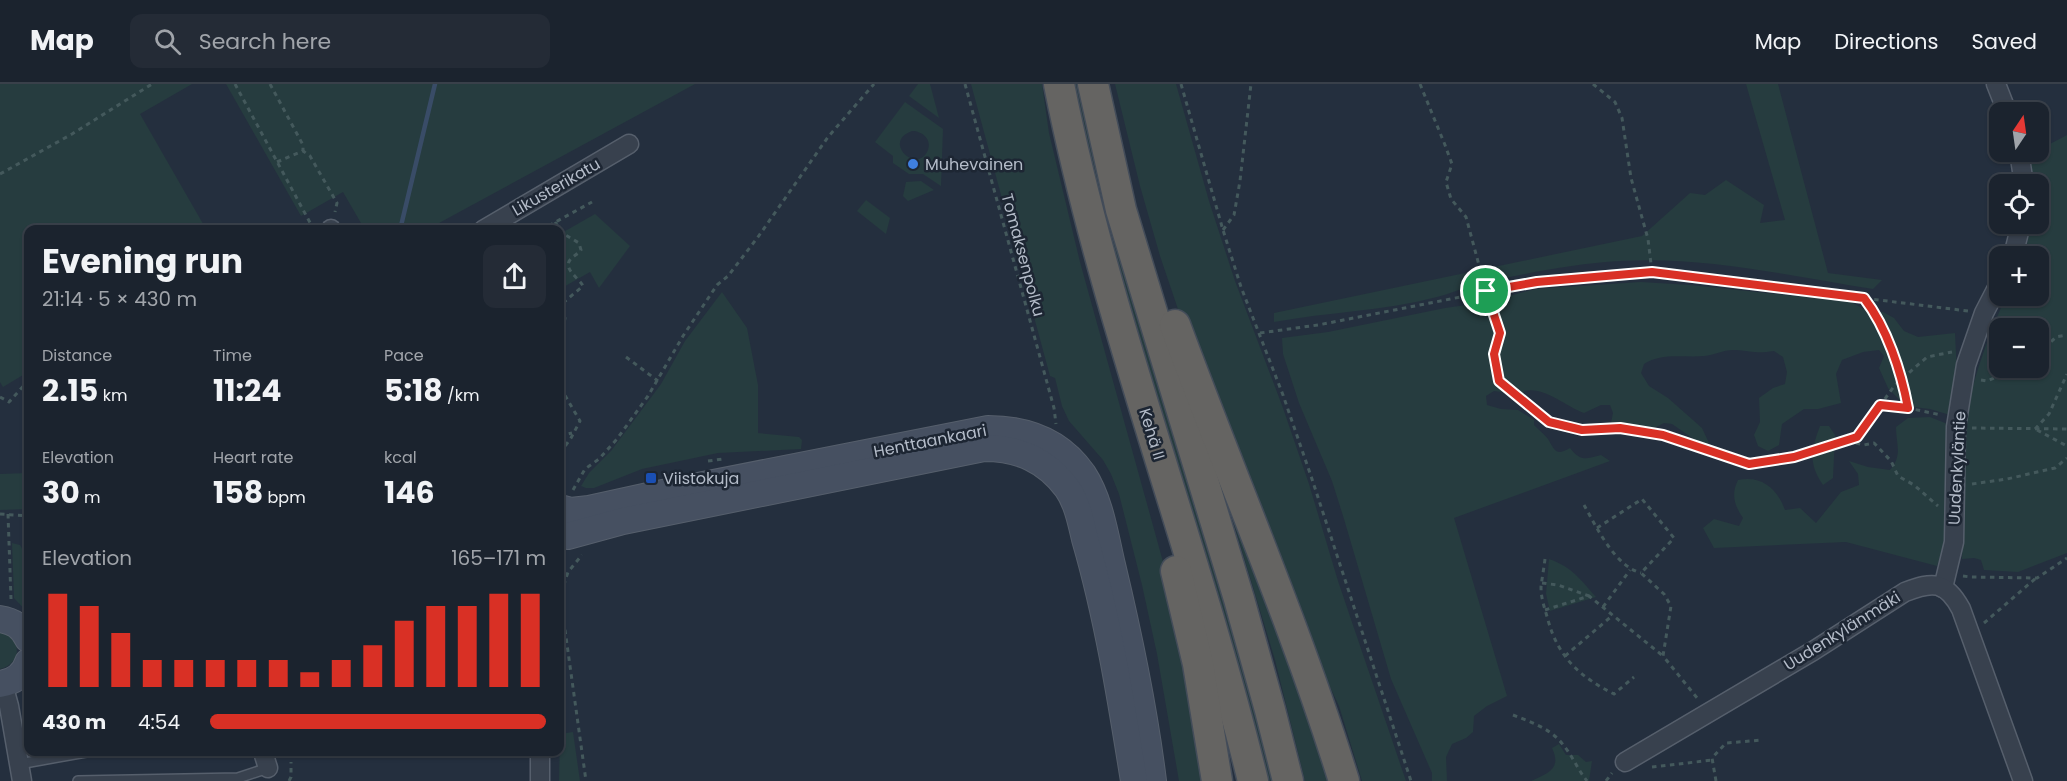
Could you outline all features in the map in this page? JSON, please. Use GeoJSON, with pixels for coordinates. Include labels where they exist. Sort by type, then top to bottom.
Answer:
{"type":"FeatureCollection","features":[{"type":"Feature","properties":{"kind":"highway","name":"Kehä II"},"geometry":{"type":"LineString","coordinates":[[1059,84],[1095,242],[1210,618],[1253,781]]}},
{"type":"Feature","properties":{"kind":"highway"},"geometry":{"type":"LineString","coordinates":[[1093,84],[1121,210],[1239,599],[1287,781]]}},
{"type":"Feature","properties":{"kind":"highway"},"geometry":{"type":"LineString","coordinates":[[1121,210],[1150,259],[1298,645],[1344,781]]}},
{"type":"Feature","properties":{"kind":"highway"},"geometry":{"type":"LineString","coordinates":[[1160,457],[1155,491],[1198,664],[1217,781]]}},
{"type":"Feature","properties":{"kind":"main road","name":"Henttaankaari"},"geometry":{"type":"LineString","coordinates":[[568,497],[571,511],[589,509],[988,429],[1008,429],[1028,433],[1051,443],[1072,460],[1083,475],[1099,511],[1137,681],[1149,743],[1153,781]]}},
{"type":"Feature","properties":{"kind":"main road","name":"Henttaankaari"},"geometry":{"type":"LineString","coordinates":[[564,546],[623,521],[984,448],[1003,448],[1039,460],[1050,468],[1068,489],[1080,519],[1092,560],[1110,646],[1134,781]]}},
{"type":"Feature","properties":{"kind":"main road"},"geometry":{"type":"LineString","coordinates":[[564,546],[568,497]]}},
{"type":"Feature","properties":{"kind":"main road"},"geometry":{"type":"LineString","coordinates":[[5,610],[24,633]]}},
{"type":"Feature","properties":{"kind":"main road"},"geometry":{"type":"LineString","coordinates":[[2,684],[12,681],[24,668]]}},
{"type":"Feature","properties":{"kind":"street"},"geometry":{"type":"LineString","coordinates":[[1996,84],[2003,102]]}},
{"type":"Feature","properties":{"kind":"street","name":"Likusterikatu"},"geometry":{"type":"LineString","coordinates":[[491,225],[629,144]]}},
{"type":"Feature","properties":{"kind":"street","name":"Uudenkyläntie"},"geometry":{"type":"LineString","coordinates":[[1945,580],[1954,542],[1956,423],[1972,349],[1989,303]]}},
{"type":"Feature","properties":{"kind":"street"},"geometry":{"type":"LineString","coordinates":[[1945,580],[1971,632],[2023,781]]}},
{"type":"Feature","properties":{"kind":"street","name":"Uudenkylänmäki"},"geometry":{"type":"LineString","coordinates":[[1625,762],[1812,651],[1905,592],[1945,580]]}},
{"type":"Feature","properties":{"kind":"street"},"geometry":{"type":"LineString","coordinates":[[2,684],[9,706],[21,772]]}},
{"type":"Feature","properties":{"kind":"street"},"geometry":{"type":"LineString","coordinates":[[540,756],[540,781]]}},
{"type":"Feature","properties":{"kind":"street"},"geometry":{"type":"LineString","coordinates":[[551,756],[552,781]]}},
{"type":"Feature","properties":{"kind":"lane"},"geometry":{"type":"LineString","coordinates":[[21,772],[73,756]]}},
{"type":"Feature","properties":{"kind":"lane"},"geometry":{"type":"LineString","coordinates":[[78,781],[86,779],[238,778],[266,760]]}},
{"type":"Feature","properties":{"kind":"path"},"geometry":{"type":"LineString","coordinates":[[0,174],[72,134],[152,84]]}},
{"type":"Feature","properties":{"kind":"path"},"geometry":{"type":"LineString","coordinates":[[235,84],[277,162],[322,225]]}},
{"type":"Feature","properties":{"kind":"path"},"geometry":{"type":"LineString","coordinates":[[270,84],[303,146],[303,151],[310,156],[337,203],[327,225]]}},
{"type":"Feature","properties":{"kind":"path"},"geometry":{"type":"LineString","coordinates":[[568,497],[585,469],[599,459],[617,439],[658,381],[683,336],[717,285],[728,276],[758,237],[828,137],[874,84]]}},
{"type":"Feature","properties":{"kind":"path","name":"Tomaksenpolku"},"geometry":{"type":"LineString","coordinates":[[965,84],[1029,325],[1054,408],[1057,432]]}},
{"type":"Feature","properties":{"kind":"path"},"geometry":{"type":"LineString","coordinates":[[1181,84],[1241,287],[1260,333],[1311,476],[1411,781]]}},
{"type":"Feature","properties":{"kind":"path"},"geometry":{"type":"LineString","coordinates":[[1223,230],[1234,215],[1251,84]]}},
{"type":"Feature","properties":{"kind":"path"},"geometry":{"type":"LineString","coordinates":[[1420,84],[1452,164],[1446,182],[1451,199],[1466,217],[1500,333],[1494,354],[1499,381],[1549,422],[1582,430],[1620,428],[1663,435],[1749,464],[1794,457],[1857,437],[1895,385],[1927,357],[1972,349]]}},
{"type":"Feature","properties":{"kind":"path"},"geometry":{"type":"LineString","coordinates":[[1593,84],[1616,102],[1622,118],[1631,178],[1648,239],[1652,272]]}},
{"type":"Feature","properties":{"kind":"path"},"geometry":{"type":"LineString","coordinates":[[277,162],[303,151]]}},
{"type":"Feature","properties":{"kind":"path"},"geometry":{"type":"LineString","coordinates":[[550,225],[592,202]]}},
{"type":"Feature","properties":{"kind":"path"},"geometry":{"type":"LineString","coordinates":[[564,234],[579,243],[581,250],[568,264],[571,272],[582,282],[583,286],[564,302]]}},
{"type":"Feature","properties":{"kind":"path"},"geometry":{"type":"LineString","coordinates":[[1260,333],[1318,325],[1537,282],[1652,272],[1984,313]]}},
{"type":"Feature","properties":{"kind":"path"},"geometry":{"type":"LineString","coordinates":[[1864,298],[1876,314],[1903,378],[1908,408]]}},
{"type":"Feature","properties":{"kind":"path"},"geometry":{"type":"LineString","coordinates":[[2049,344],[2056,337],[2067,335]]}},
{"type":"Feature","properties":{"kind":"path"},"geometry":{"type":"LineString","coordinates":[[626,357],[658,381]]}},
{"type":"Feature","properties":{"kind":"path"},"geometry":{"type":"LineString","coordinates":[[2035,429],[2049,414],[2067,374]]}},
{"type":"Feature","properties":{"kind":"path"},"geometry":{"type":"LineString","coordinates":[[1964,380],[1987,381],[1994,378]]}},
{"type":"Feature","properties":{"kind":"path"},"geometry":{"type":"LineString","coordinates":[[0,397],[9,402],[24,385]]}},
{"type":"Feature","properties":{"kind":"path"},"geometry":{"type":"LineString","coordinates":[[564,394],[580,421],[564,447]]}},
{"type":"Feature","properties":{"kind":"path"},"geometry":{"type":"LineString","coordinates":[[1880,405],[1908,408],[1956,423],[2067,429]]}},
{"type":"Feature","properties":{"kind":"path"},"geometry":{"type":"LineString","coordinates":[[2035,429],[2067,446]]}},
{"type":"Feature","properties":{"kind":"path"},"geometry":{"type":"LineString","coordinates":[[564,435],[573,433]]}},
{"type":"Feature","properties":{"kind":"path"},"geometry":{"type":"LineString","coordinates":[[1846,441],[1864,445],[1874,443],[1891,461],[1898,476],[1914,485],[1942,509]]}},
{"type":"Feature","properties":{"kind":"path"},"geometry":{"type":"LineString","coordinates":[[698,464],[732,458]]}},
{"type":"Feature","properties":{"kind":"path"},"geometry":{"type":"LineString","coordinates":[[1954,487],[2007,479],[2055,468],[2067,458]]}},
{"type":"Feature","properties":{"kind":"path"},"geometry":{"type":"LineString","coordinates":[[1597,528],[1642,499],[1674,538],[1641,573]]}},
{"type":"Feature","properties":{"kind":"path"},"geometry":{"type":"LineString","coordinates":[[1584,505],[1605,542],[1630,570],[1641,573],[1664,594],[1671,606],[1663,656]]}},
{"type":"Feature","properties":{"kind":"path"},"geometry":{"type":"LineString","coordinates":[[0,514],[24,516]]}},
{"type":"Feature","properties":{"kind":"path"},"geometry":{"type":"LineString","coordinates":[[5,610],[8,514]]}},
{"type":"Feature","properties":{"kind":"path"},"geometry":{"type":"LineString","coordinates":[[1971,632],[2037,578],[2067,558]]}},
{"type":"Feature","properties":{"kind":"path"},"geometry":{"type":"LineString","coordinates":[[1545,559],[1542,583],[1545,610],[1553,640],[1565,656],[1576,670],[1614,694],[1634,677]]}},
{"type":"Feature","properties":{"kind":"path"},"geometry":{"type":"LineString","coordinates":[[1602,607],[1630,570]]}},
{"type":"Feature","properties":{"kind":"path"},"geometry":{"type":"LineString","coordinates":[[1945,580],[1970,577],[2037,578]]}},
{"type":"Feature","properties":{"kind":"path"},"geometry":{"type":"LineString","coordinates":[[1542,583],[1558,585],[1589,596],[1663,656],[1709,712]]}},
{"type":"Feature","properties":{"kind":"path"},"geometry":{"type":"LineString","coordinates":[[1545,610],[1589,596]]}},
{"type":"Feature","properties":{"kind":"path"},"geometry":{"type":"LineString","coordinates":[[1565,656],[1612,615]]}},
{"type":"Feature","properties":{"kind":"path"},"geometry":{"type":"LineString","coordinates":[[564,621],[586,781]]}},
{"type":"Feature","properties":{"kind":"path"},"geometry":{"type":"LineString","coordinates":[[1513,715],[1545,728],[1564,744],[1587,781]]}},
{"type":"Feature","properties":{"kind":"path"},"geometry":{"type":"LineString","coordinates":[[1716,781],[1712,758],[1726,743],[1762,740]]}},
{"type":"Feature","properties":{"kind":"path"},"geometry":{"type":"LineString","coordinates":[[1652,767],[1713,760]]}},
{"type":"Feature","properties":{"kind":"path"},"geometry":{"type":"LineString","coordinates":[[289,781],[291,762]]}},
{"type":"Feature","properties":{"kind":"green space"},"geometry":{"type":"Polygon","coordinates":[[[0,84],[192,84],[140,114],[204,225],[24,225],[24,374],[3,387],[0,382],[0,84]]]}},
{"type":"Feature","properties":{"kind":"green space"},"geometry":{"type":"Polygon","coordinates":[[[226,84],[695,84],[435,225],[362,225],[343,192],[301,216],[226,84]]]}},
{"type":"Feature","properties":{"kind":"green space"},"geometry":{"type":"Polygon","coordinates":[[[918,84],[930,84],[939,118],[909,96],[918,84]]]}},
{"type":"Feature","properties":{"kind":"green space"},"geometry":{"type":"Polygon","coordinates":[[[971,84],[1042,84],[1049,133],[1080,262],[1175,605],[1207,781],[1179,781],[1157,654],[1119,494],[1103,460],[1069,421],[1062,406],[1055,378],[1050,376],[971,84]]]}},
{"type":"Feature","properties":{"kind":"green space"},"geometry":{"type":"Polygon","coordinates":[[[1073,84],[1080,84],[1274,781],[1267,781],[1113,257],[1073,84]]]}},
{"type":"Feature","properties":{"kind":"green space"},"geometry":{"type":"Polygon","coordinates":[[[1115,84],[1176,84],[1209,201],[1235,281],[1309,484],[1338,581],[1406,781],[1362,781],[1339,706],[1305,634],[1182,321],[1140,186],[1115,84]]]}},
{"type":"Feature","properties":{"kind":"green space"},"geometry":{"type":"Polygon","coordinates":[[[1746,84],[1778,84],[1828,273],[1882,280],[1873,289],[1716,264],[1652,260],[1620,261],[1583,264],[1527,274],[1472,286],[1417,302],[1274,322],[1274,313],[1642,236],[1690,193],[1705,195],[1726,180],[1764,205],[1760,223],[1785,220],[1746,84]]]}},
{"type":"Feature","properties":{"kind":"green space"},"geometry":{"type":"Polygon","coordinates":[[[905,102],[943,129],[941,186],[923,174],[909,174],[893,163],[893,156],[875,142],[905,102]],[[916,131],[903,136],[900,142],[905,154],[917,159],[923,157],[928,150],[929,142],[923,134],[916,131]]]}},
{"type":"Feature","properties":{"kind":"green space"},"geometry":{"type":"Polygon","coordinates":[[[2067,135],[2067,553],[2018,572],[1984,570],[1981,560],[1962,559],[1964,438],[1974,383],[1989,337],[1989,378],[2049,378],[2049,318],[1997,318],[2002,306],[2049,306],[2049,246],[2027,246],[2029,234],[2049,234],[2049,174],[2031,174],[2030,162],[2049,162],[2049,144],[2067,135]]]}},
{"type":"Feature","properties":{"kind":"green space"},"geometry":{"type":"Polygon","coordinates":[[[921,181],[934,190],[908,201],[903,196],[906,182],[921,181]]]}},
{"type":"Feature","properties":{"kind":"green space"},"geometry":{"type":"Polygon","coordinates":[[[866,200],[890,218],[886,234],[857,211],[866,200]]]}},
{"type":"Feature","properties":{"kind":"green space"},"geometry":{"type":"Polygon","coordinates":[[[595,214],[630,246],[599,288],[590,272],[564,287],[564,232],[595,214]]]}},
{"type":"Feature","properties":{"kind":"green space"},"geometry":{"type":"Polygon","coordinates":[[[1641,282],[1851,302],[1869,312],[1883,312],[1894,318],[1904,331],[1918,337],[1955,333],[1957,374],[1950,415],[1930,409],[1905,406],[1888,388],[1879,368],[1884,356],[1879,350],[1863,352],[1842,360],[1836,374],[1841,403],[1818,409],[1804,409],[1782,424],[1779,445],[1768,451],[1758,446],[1754,435],[1760,422],[1759,398],[1773,388],[1785,384],[1787,372],[1783,357],[1774,351],[1732,350],[1704,356],[1658,358],[1644,364],[1641,373],[1649,386],[1668,398],[1702,428],[1709,443],[1704,446],[1672,424],[1664,423],[1654,428],[1642,429],[1627,424],[1611,423],[1613,413],[1610,405],[1601,405],[1584,413],[1539,391],[1524,391],[1523,395],[1494,391],[1486,396],[1487,405],[1518,410],[1534,420],[1534,425],[1556,451],[1562,452],[1570,448],[1581,457],[1601,455],[1610,461],[1454,518],[1507,696],[1487,706],[1474,716],[1473,732],[1452,744],[1446,757],[1447,781],[1432,781],[1432,773],[1391,679],[1332,481],[1299,403],[1283,354],[1282,338],[1328,332],[1481,303],[1536,289],[1641,282]]]}},
{"type":"Feature","properties":{"kind":"green space"},"geometry":{"type":"Polygon","coordinates":[[[722,292],[747,328],[758,385],[758,433],[799,437],[802,440],[801,449],[718,453],[642,469],[594,488],[581,486],[589,473],[611,451],[661,384],[685,341],[722,292]]]}},
{"type":"Feature","properties":{"kind":"green space"},"geometry":{"type":"Polygon","coordinates":[[[1930,417],[1950,425],[1948,515],[1946,533],[1937,566],[1846,542],[1714,548],[1703,528],[1714,519],[1739,526],[1743,518],[1737,509],[1734,495],[1738,480],[1746,479],[1761,481],[1778,495],[1785,510],[1800,508],[1816,523],[1841,492],[1859,485],[1858,474],[1849,461],[1890,470],[1898,455],[1896,427],[1908,418],[1930,417]]]}},
{"type":"Feature","properties":{"kind":"green space"},"geometry":{"type":"Polygon","coordinates":[[[1820,426],[1829,426],[1835,435],[1833,478],[1823,485],[1815,470],[1812,456],[1820,426]]]}},
{"type":"Feature","properties":{"kind":"green space"},"geometry":{"type":"Polygon","coordinates":[[[1215,462],[1335,781],[1305,781],[1275,660],[1215,462]]]}},
{"type":"Feature","properties":{"kind":"green space"},"geometry":{"type":"Polygon","coordinates":[[[24,473],[24,509],[0,510],[0,474],[24,473]]]}},
{"type":"Feature","properties":{"kind":"green space"},"geometry":{"type":"Polygon","coordinates":[[[12,543],[20,545],[24,555],[24,609],[14,598],[12,543]]]}},
{"type":"Feature","properties":{"kind":"green space"},"geometry":{"type":"Polygon","coordinates":[[[1549,559],[1570,570],[1596,597],[1550,611],[1546,594],[1549,559]]]}},
{"type":"Feature","properties":{"kind":"green space"},"geometry":{"type":"Polygon","coordinates":[[[0,631],[13,639],[17,650],[13,662],[0,669],[0,631]]]}},
{"type":"Feature","properties":{"kind":"green space"},"geometry":{"type":"Polygon","coordinates":[[[573,732],[580,781],[559,781],[560,756],[564,756],[564,733],[573,732]]]}},
{"type":"Feature","properties":{"kind":"green space"},"geometry":{"type":"Polygon","coordinates":[[[1559,744],[1566,755],[1578,755],[1586,762],[1592,761],[1589,781],[1531,781],[1552,769],[1555,755],[1552,748],[1559,744]]]}},
{"type":"Feature","properties":{"kind":"waterway"},"geometry":{"type":"LineString","coordinates":[[401,225],[435,84]]}},
{"type":"Feature","properties":{"kind":"place","name":"Muhevainen"},"geometry":{"type":"Point","coordinates":[913,164]}},
{"type":"Feature","properties":{"kind":"place","name":"Viistokuja"},"geometry":{"type":"Point","coordinates":[651,478]}},
{"type":"Feature","properties":{"kind":"route"},"geometry":{"type":"LineString","coordinates":[[1652,272],[1864,298],[1876,314],[1903,378],[1908,408],[1880,405],[1857,437],[1794,457],[1749,464],[1663,435],[1620,428],[1582,430],[1549,422],[1518,399],[1499,381],[1494,354],[1500,333],[1486,291],[1537,282],[1652,272]]}}]}
